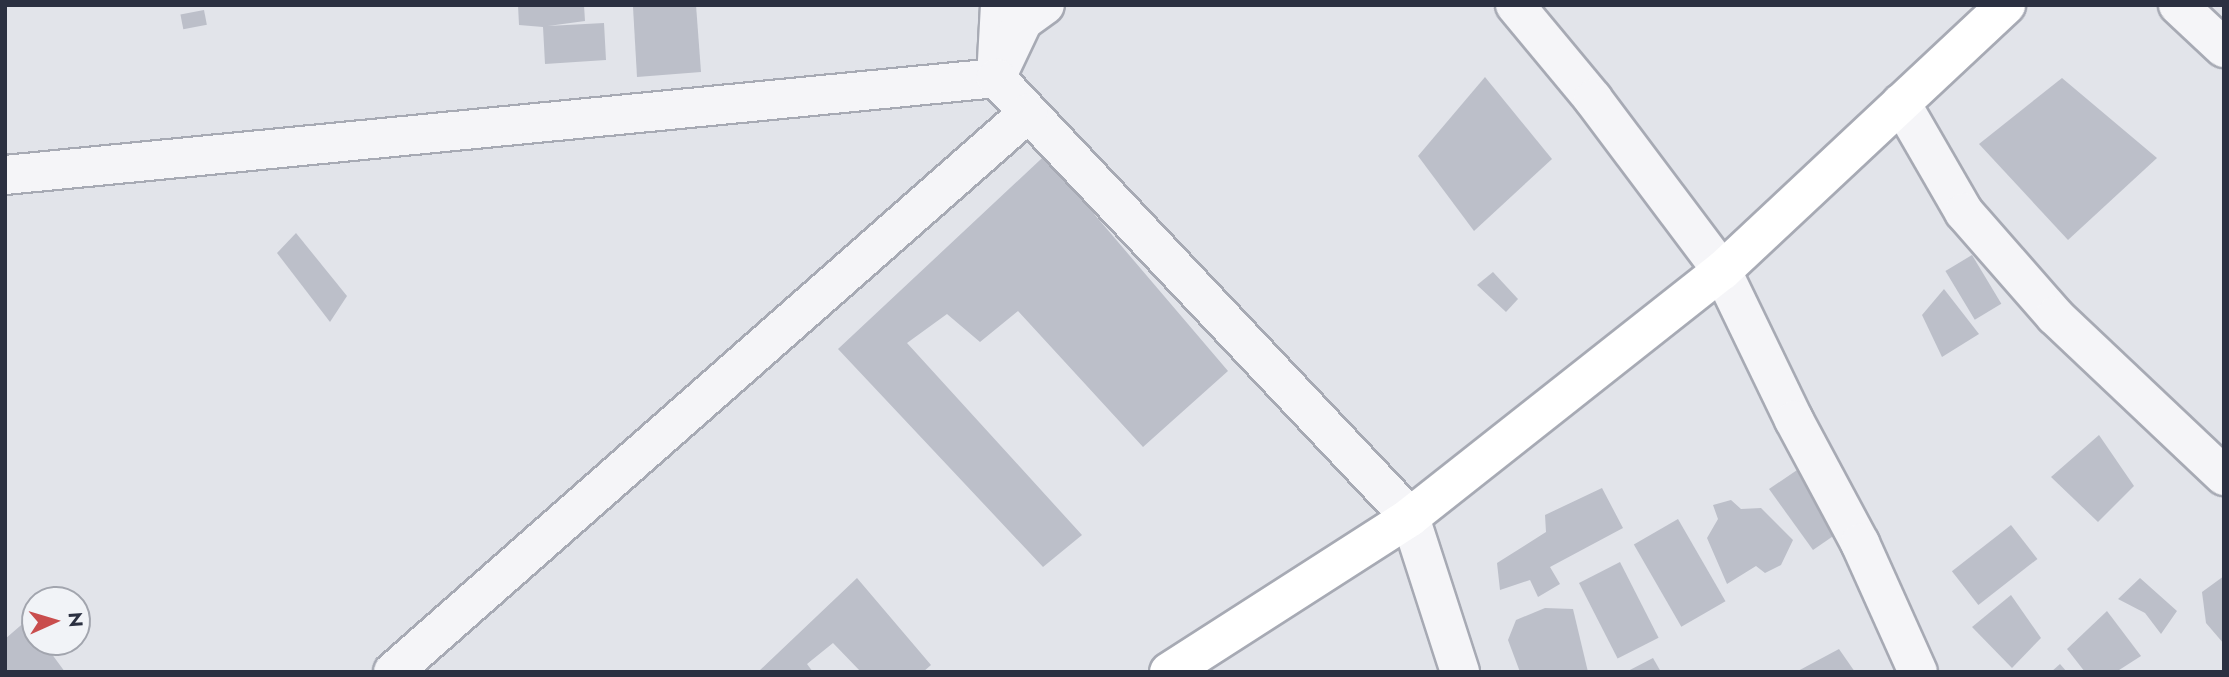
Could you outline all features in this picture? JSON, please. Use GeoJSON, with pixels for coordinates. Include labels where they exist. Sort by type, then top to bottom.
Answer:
{"type":"FeatureCollection","features":[{"type":"Feature","properties":{"kind":"main road"},"geometry":{"type":"LineString","coordinates":[[1169,672],[1410,517],[1722,271],[2004,5]]}},
{"type":"Feature","properties":{"kind":"street"},"geometry":{"type":"LineString","coordinates":[[1000,5],[996,78],[1410,517],[1460,672]]}},
{"type":"Feature","properties":{"kind":"street"},"geometry":{"type":"LineString","coordinates":[[996,78],[1023,21],[1045,5]]}},
{"type":"Feature","properties":{"kind":"street"},"geometry":{"type":"LineString","coordinates":[[1515,5],[1592,99],[1722,271],[1794,420],[1860,543],[1917,672]]}},
{"type":"Feature","properties":{"kind":"street"},"geometry":{"type":"LineString","coordinates":[[2178,5],[2224,48]]}},
{"type":"Feature","properties":{"kind":"street"},"geometry":{"type":"LineString","coordinates":[[5,175],[996,78]]}},
{"type":"Feature","properties":{"kind":"street"},"geometry":{"type":"LineString","coordinates":[[1901,103],[1964,212],[2055,316],[2224,476]]}},
{"type":"Feature","properties":{"kind":"street"},"geometry":{"type":"LineString","coordinates":[[393,672],[1028,113]]}},
{"type":"Feature","properties":{"kind":"building"},"geometry":{"type":"Polygon","coordinates":[[[518,5],[584,5],[585,21],[548,26],[604,23],[606,60],[545,64],[543,27],[519,25],[518,5]]]}},
{"type":"Feature","properties":{"kind":"building"},"geometry":{"type":"Polygon","coordinates":[[[696,5],[701,72],[637,77],[633,7],[696,5]]]}},
{"type":"Feature","properties":{"kind":"building"},"geometry":{"type":"Polygon","coordinates":[[[204,10],[207,25],[183,29],[180,15],[204,10]]]}},
{"type":"Feature","properties":{"kind":"building"},"geometry":{"type":"Polygon","coordinates":[[[1485,77],[1552,159],[1474,231],[1418,156],[1485,77]]]}},
{"type":"Feature","properties":{"kind":"building"},"geometry":{"type":"Polygon","coordinates":[[[2062,78],[2157,158],[2068,240],[1979,144],[2062,78]]]}},
{"type":"Feature","properties":{"kind":"building"},"geometry":{"type":"Polygon","coordinates":[[[1056,145],[1095,215],[1228,371],[1143,447],[1018,311],[980,342],[947,314],[907,343],[1082,535],[1043,567],[838,349],[1056,145]]]}},
{"type":"Feature","properties":{"kind":"building"},"geometry":{"type":"Polygon","coordinates":[[[296,233],[347,296],[330,322],[277,253],[296,233]]]}},
{"type":"Feature","properties":{"kind":"building"},"geometry":{"type":"Polygon","coordinates":[[[1972,255],[2001,304],[1975,320],[1945,271],[1972,255]]]}},
{"type":"Feature","properties":{"kind":"building"},"geometry":{"type":"Polygon","coordinates":[[[1493,272],[1518,299],[1506,312],[1477,285],[1493,272]]]}},
{"type":"Feature","properties":{"kind":"building"},"geometry":{"type":"Polygon","coordinates":[[[1944,289],[1979,334],[1942,357],[1922,315],[1944,289]]]}},
{"type":"Feature","properties":{"kind":"building"},"geometry":{"type":"Polygon","coordinates":[[[2099,435],[2134,486],[2098,522],[2051,477],[2099,435]]]}},
{"type":"Feature","properties":{"kind":"building"},"geometry":{"type":"Polygon","coordinates":[[[1803,466],[1842,530],[1813,550],[1769,489],[1803,466]]]}},
{"type":"Feature","properties":{"kind":"building"},"geometry":{"type":"Polygon","coordinates":[[[1602,488],[1623,528],[1550,567],[1560,584],[1538,597],[1530,580],[1500,590],[1497,563],[1546,532],[1545,515],[1602,488]]]}},
{"type":"Feature","properties":{"kind":"building"},"geometry":{"type":"Polygon","coordinates":[[[1731,500],[1741,509],[1761,508],[1793,540],[1781,565],[1765,573],[1756,566],[1727,584],[1707,538],[1718,519],[1713,505],[1731,500]]]}},
{"type":"Feature","properties":{"kind":"building"},"geometry":{"type":"Polygon","coordinates":[[[1678,519],[1726,601],[1681,627],[1634,544],[1678,519]]]}},
{"type":"Feature","properties":{"kind":"building"},"geometry":{"type":"Polygon","coordinates":[[[2011,525],[2037,559],[1978,605],[1952,571],[2011,525]]]}},
{"type":"Feature","properties":{"kind":"building"},"geometry":{"type":"Polygon","coordinates":[[[1620,562],[1659,638],[1618,659],[1579,583],[1620,562]]]}},
{"type":"Feature","properties":{"kind":"building"},"geometry":{"type":"Polygon","coordinates":[[[2224,576],[2224,644],[2206,623],[2202,592],[2224,576]]]}},
{"type":"Feature","properties":{"kind":"building"},"geometry":{"type":"Polygon","coordinates":[[[857,578],[931,665],[923,672],[861,672],[833,643],[807,664],[813,672],[758,672],[857,578]]]}},
{"type":"Feature","properties":{"kind":"building"},"geometry":{"type":"Polygon","coordinates":[[[2140,578],[2177,611],[2161,634],[2145,613],[2118,599],[2140,578]]]}},
{"type":"Feature","properties":{"kind":"building"},"geometry":{"type":"Polygon","coordinates":[[[2011,595],[2041,638],[2012,668],[1972,627],[2011,595]]]}},
{"type":"Feature","properties":{"kind":"building"},"geometry":{"type":"Polygon","coordinates":[[[1545,608],[1573,609],[1588,672],[1520,672],[1508,640],[1516,620],[1545,608]]]}},
{"type":"Feature","properties":{"kind":"building"},"geometry":{"type":"Polygon","coordinates":[[[2107,611],[2141,656],[2116,672],[2085,672],[2067,649],[2107,611]]]}},
{"type":"Feature","properties":{"kind":"building"},"geometry":{"type":"Polygon","coordinates":[[[21,625],[21,656],[53,656],[65,672],[5,672],[5,639],[21,625]]]}},
{"type":"Feature","properties":{"kind":"building"},"geometry":{"type":"Polygon","coordinates":[[[1839,649],[1855,672],[1796,672],[1839,649]]]}},
{"type":"Feature","properties":{"kind":"building"},"geometry":{"type":"Polygon","coordinates":[[[1653,658],[1661,672],[1626,672],[1653,658]]]}},
{"type":"Feature","properties":{"kind":"building"},"geometry":{"type":"Polygon","coordinates":[[[2060,664],[2067,672],[2051,672],[2060,664]]]}}]}
